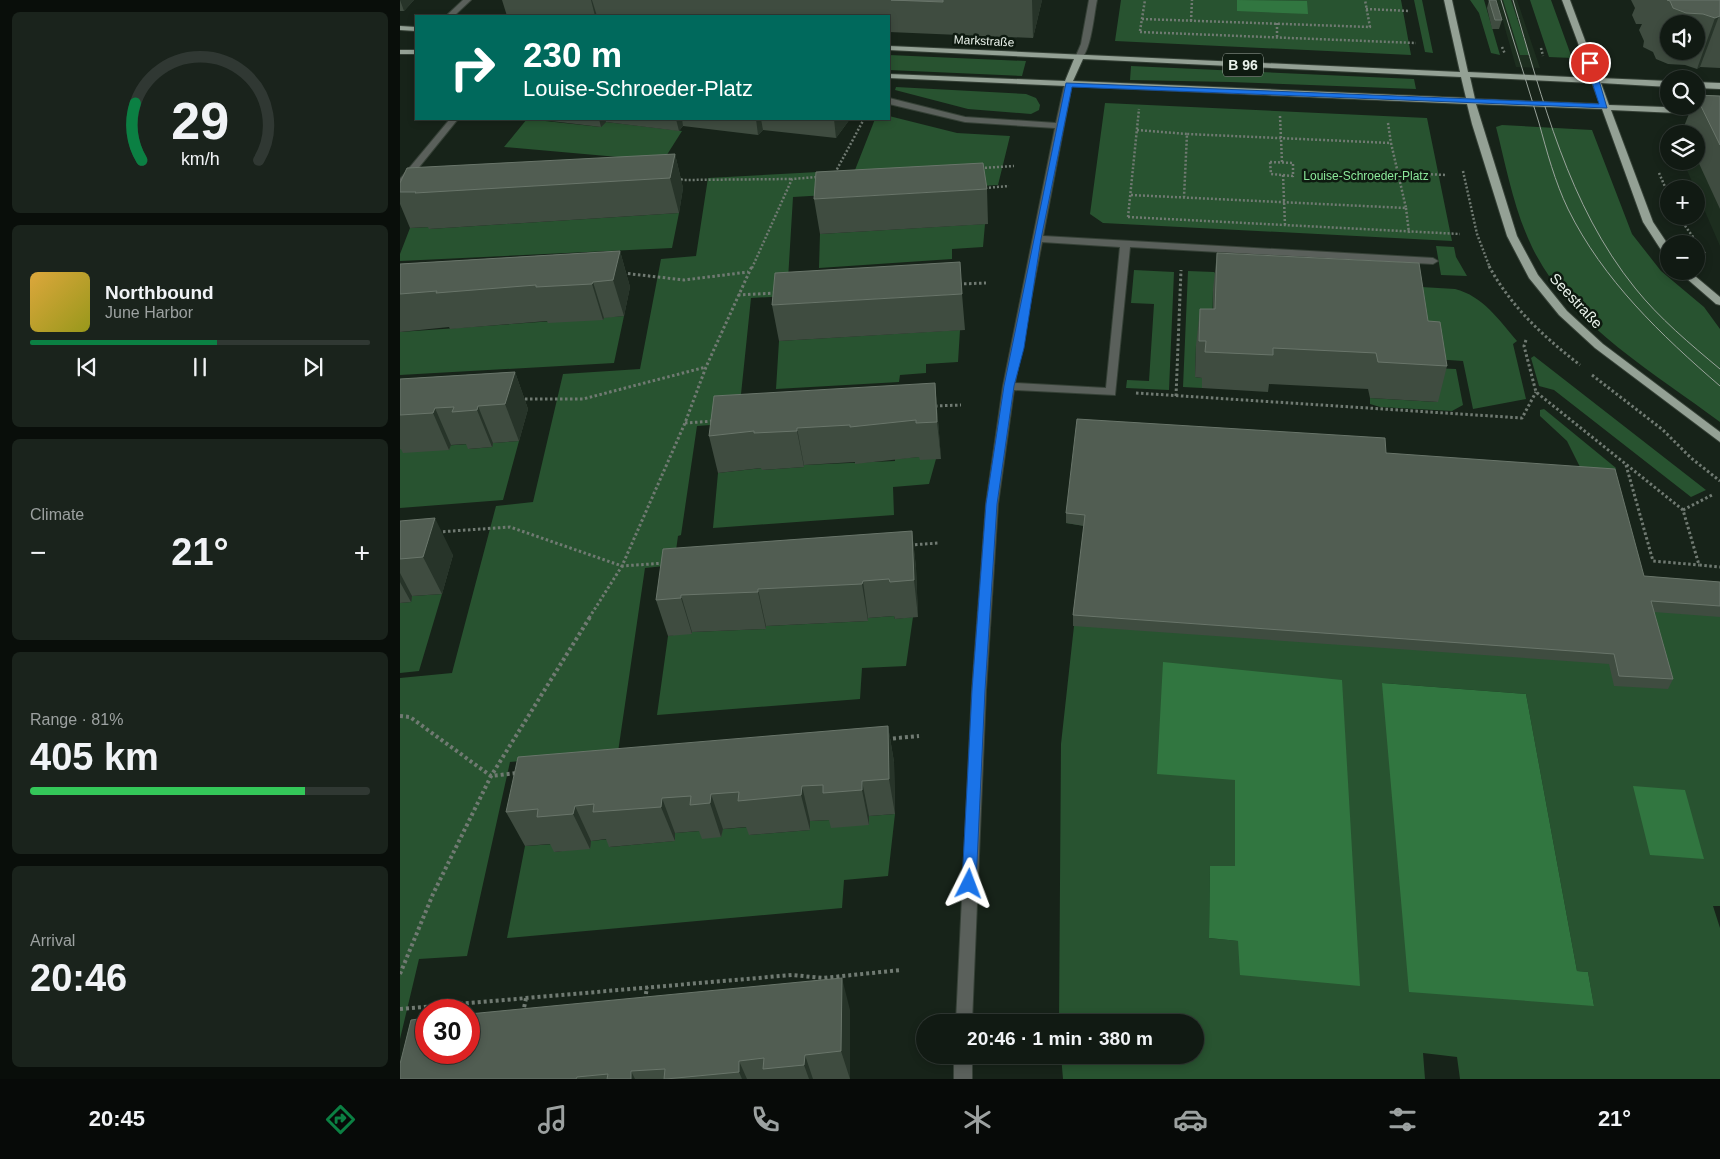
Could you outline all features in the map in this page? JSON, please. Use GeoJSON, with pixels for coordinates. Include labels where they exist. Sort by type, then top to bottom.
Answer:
{"type":"FeatureCollection","features":[{"type":"Feature","properties":{"kind":"main road","name":"Seestraße"},"geometry":{"type":"LineString","coordinates":[[1448,0],[1476,124],[1512,236],[1537,282],[1562,313],[1599,346],[1720,438]]}},
{"type":"Feature","properties":{"kind":"main road"},"geometry":{"type":"LineString","coordinates":[[1566,0],[1648,222],[1660,240]]}},
{"type":"Feature","properties":{"kind":"main road"},"geometry":{"type":"LineString","coordinates":[[400,28],[415,29]]}},
{"type":"Feature","properties":{"kind":"main road","name":"Markstraße"},"geometry":{"type":"LineString","coordinates":[[890,48],[1079,58]]}},
{"type":"Feature","properties":{"kind":"main road"},"geometry":{"type":"LineString","coordinates":[[400,52],[415,51]]}},
{"type":"Feature","properties":{"kind":"main road","name":"B 96"},"geometry":{"type":"LineString","coordinates":[[1079,58],[1660,84]]}},
{"type":"Feature","properties":{"kind":"main road"},"geometry":{"type":"LineString","coordinates":[[1068,84],[1079,58]]}},
{"type":"Feature","properties":{"kind":"main road","name":"B 96"},"geometry":{"type":"LineString","coordinates":[[890,76],[1720,112]]}},
{"type":"Feature","properties":{"kind":"main road"},"geometry":{"type":"LineString","coordinates":[[1705,85],[1720,86]]}},
{"type":"Feature","properties":{"kind":"main road"},"geometry":{"type":"LineString","coordinates":[[1694,280],[1720,302]]}},
{"type":"Feature","properties":{"kind":"street"},"geometry":{"type":"LineString","coordinates":[[451,15],[467,0]]}},
{"type":"Feature","properties":{"kind":"street"},"geometry":{"type":"LineString","coordinates":[[1079,58],[1085,44],[1093,0]]}},
{"type":"Feature","properties":{"kind":"street"},"geometry":{"type":"LineString","coordinates":[[964,1014],[978,690],[992,504],[1009,386],[1019,348],[1037,239],[1068,84]]}},
{"type":"Feature","properties":{"kind":"street"},"geometry":{"type":"LineString","coordinates":[[890,101],[950,117],[975,121],[1059,126]]}},
{"type":"Feature","properties":{"kind":"street"},"geometry":{"type":"LineString","coordinates":[[400,185],[453,120]]}},
{"type":"Feature","properties":{"kind":"street"},"geometry":{"type":"LineString","coordinates":[[1037,239],[1433,261]]}},
{"type":"Feature","properties":{"kind":"street"},"geometry":{"type":"LineString","coordinates":[[1009,386],[1111,392],[1125,245]]}},
{"type":"Feature","properties":{"kind":"street"},"geometry":{"type":"LineString","coordinates":[[963,1064],[963,1079]]}},
{"type":"Feature","properties":{"kind":"path"},"geometry":{"type":"LineString","coordinates":[[1140,41],[1145,0]]}},
{"type":"Feature","properties":{"kind":"path"},"geometry":{"type":"LineString","coordinates":[[1191,21],[1192,0]]}},
{"type":"Feature","properties":{"kind":"path"},"geometry":{"type":"LineString","coordinates":[[1142,19],[1370,27],[1365,0]]}},
{"type":"Feature","properties":{"kind":"path"},"geometry":{"type":"LineString","coordinates":[[1366,9],[1410,11]]}},
{"type":"Feature","properties":{"kind":"path"},"geometry":{"type":"LineString","coordinates":[[1277,23],[1278,45]]}},
{"type":"Feature","properties":{"kind":"path"},"geometry":{"type":"LineString","coordinates":[[1140,32],[1416,43]]}},
{"type":"Feature","properties":{"kind":"path"},"geometry":{"type":"LineString","coordinates":[[1125,245],[1140,102]]}},
{"type":"Feature","properties":{"kind":"path"},"geometry":{"type":"LineString","coordinates":[[1280,109],[1282,162]]}},
{"type":"Feature","properties":{"kind":"path"},"geometry":{"type":"LineString","coordinates":[[843,176],[834,176],[863,120]]}},
{"type":"Feature","properties":{"kind":"path"},"geometry":{"type":"LineString","coordinates":[[1388,123],[1406,208],[1410,237]]}},
{"type":"Feature","properties":{"kind":"path"},"geometry":{"type":"LineString","coordinates":[[1137,130],[1391,143]]}},
{"type":"Feature","properties":{"kind":"path"},"geometry":{"type":"LineString","coordinates":[[1184,197],[1187,134]]}},
{"type":"Feature","properties":{"kind":"path"},"geometry":{"type":"LineString","coordinates":[[1270,162],[1282,162],[1292,163],[1293,176],[1271,174],[1270,162]]}},
{"type":"Feature","properties":{"kind":"path"},"geometry":{"type":"LineString","coordinates":[[975,168],[1014,166]]}},
{"type":"Feature","properties":{"kind":"path"},"geometry":{"type":"LineString","coordinates":[[1399,173],[1446,175]]}},
{"type":"Feature","properties":{"kind":"path"},"geometry":{"type":"LineString","coordinates":[[1283,175],[1287,253]]}},
{"type":"Feature","properties":{"kind":"path"},"geometry":{"type":"LineString","coordinates":[[671,176],[684,180],[825,177]]}},
{"type":"Feature","properties":{"kind":"path"},"geometry":{"type":"LineString","coordinates":[[400,974],[433,894],[491,776],[622,566],[685,424],[706,367],[792,178]]}},
{"type":"Feature","properties":{"kind":"path"},"geometry":{"type":"LineString","coordinates":[[980,189],[1009,186]]}},
{"type":"Feature","properties":{"kind":"path"},"geometry":{"type":"LineString","coordinates":[[1131,195],[1406,208]]}},
{"type":"Feature","properties":{"kind":"path"},"geometry":{"type":"LineString","coordinates":[[1128,217],[1460,234]]}},
{"type":"Feature","properties":{"kind":"path"},"geometry":{"type":"LineString","coordinates":[[1683,225],[1709,258]]}},
{"type":"Feature","properties":{"kind":"path"},"geometry":{"type":"LineString","coordinates":[[1176,396],[1182,271]]}},
{"type":"Feature","properties":{"kind":"path"},"geometry":{"type":"LineString","coordinates":[[616,272],[684,280],[749,272]]}},
{"type":"Feature","properties":{"kind":"path"},"geometry":{"type":"LineString","coordinates":[[952,284],[986,283]]}},
{"type":"Feature","properties":{"kind":"path"},"geometry":{"type":"LineString","coordinates":[[738,295],[782,293]]}},
{"type":"Feature","properties":{"kind":"path"},"geometry":{"type":"LineString","coordinates":[[1526,340],[1524,346],[1536,392],[1683,510],[1699,565]]}},
{"type":"Feature","properties":{"kind":"path"},"geometry":{"type":"LineString","coordinates":[[515,399],[583,399],[609,394],[706,367]]}},
{"type":"Feature","properties":{"kind":"path"},"geometry":{"type":"LineString","coordinates":[[1111,392],[1522,418],[1536,392]]}},
{"type":"Feature","properties":{"kind":"path"},"geometry":{"type":"LineString","coordinates":[[934,406],[961,405]]}},
{"type":"Feature","properties":{"kind":"path"},"geometry":{"type":"LineString","coordinates":[[685,424],[714,421]]}},
{"type":"Feature","properties":{"kind":"path"},"geometry":{"type":"LineString","coordinates":[[1626,464],[1653,561],[1720,567]]}},
{"type":"Feature","properties":{"kind":"path"},"geometry":{"type":"LineString","coordinates":[[1683,510],[1712,496]]}},
{"type":"Feature","properties":{"kind":"path"},"geometry":{"type":"LineString","coordinates":[[429,532],[510,527],[622,566],[670,563]]}},
{"type":"Feature","properties":{"kind":"path"},"geometry":{"type":"LineString","coordinates":[[901,546],[940,543]]}},
{"type":"Feature","properties":{"kind":"path"},"geometry":{"type":"LineString","coordinates":[[400,716],[410,717],[491,776],[526,773]]}},
{"type":"Feature","properties":{"kind":"path"},"geometry":{"type":"LineString","coordinates":[[882,739],[919,736]]}},
{"type":"Feature","properties":{"kind":"path"},"geometry":{"type":"LineString","coordinates":[[400,1009],[792,975],[823,978],[901,970]]}},
{"type":"Feature","properties":{"kind":"path"},"geometry":{"type":"LineString","coordinates":[[767,977],[767,985]]}},
{"type":"Feature","properties":{"kind":"path"},"geometry":{"type":"LineString","coordinates":[[644,1004],[647,987]]}},
{"type":"Feature","properties":{"kind":"path"},"geometry":{"type":"LineString","coordinates":[[523,1016],[526,998]]}},
{"type":"Feature","properties":{"kind":"shaded area"},"geometry":{"type":"Polygon","coordinates":[[[1237,0],[1307,1],[1308,14],[1237,11],[1237,0]]]}},
{"type":"Feature","properties":{"kind":"shaded area"},"geometry":{"type":"Polygon","coordinates":[[[1497,0],[1517,0],[1540,68],[1516,67],[1497,0]]]}},
{"type":"Feature","properties":{"kind":"shaded area"},"geometry":{"type":"Polygon","coordinates":[[[1705,129],[1720,130],[1720,246],[1705,212],[1705,180],[1691,180],[1687,170],[1705,170],[1705,129]]]}},
{"type":"Feature","properties":{"kind":"shaded area"},"geometry":{"type":"Polygon","coordinates":[[[1163,662],[1342,680],[1360,986],[1240,975],[1238,941],[1209,938],[1210,866],[1235,866],[1235,780],[1157,774],[1163,662]]]}},
{"type":"Feature","properties":{"kind":"shaded area"},"geometry":{"type":"Polygon","coordinates":[[[1382,683],[1526,694],[1577,971],[1588,972],[1594,1006],[1409,992],[1382,683]]]}},
{"type":"Feature","properties":{"kind":"shaded area"},"geometry":{"type":"Polygon","coordinates":[[[1633,786],[1685,790],[1704,859],[1650,855],[1633,786]]]}},
{"type":"Feature","properties":{"kind":"green space"},"geometry":{"type":"Polygon","coordinates":[[[1121,0],[1401,0],[1411,55],[1115,41],[1121,0]]]}},
{"type":"Feature","properties":{"kind":"green space"},"geometry":{"type":"Polygon","coordinates":[[[1414,0],[1422,0],[1433,53],[1425,52],[1414,0]]]}},
{"type":"Feature","properties":{"kind":"green space"},"geometry":{"type":"Polygon","coordinates":[[[1470,0],[1484,0],[1500,55],[1491,53],[1479,13],[1470,0]]]}},
{"type":"Feature","properties":{"kind":"green space"},"geometry":{"type":"Polygon","coordinates":[[[1503,0],[1511,0],[1529,55],[1520,55],[1503,0]]]}},
{"type":"Feature","properties":{"kind":"green space"},"geometry":{"type":"Polygon","coordinates":[[[1530,0],[1551,0],[1572,58],[1549,57],[1530,0]]]}},
{"type":"Feature","properties":{"kind":"green space"},"geometry":{"type":"Polygon","coordinates":[[[890,55],[1026,61],[1022,76],[890,70],[890,55]]]}},
{"type":"Feature","properties":{"kind":"green space"},"geometry":{"type":"Polygon","coordinates":[[[1131,66],[1414,79],[1416,89],[1130,80],[1131,66]]]}},
{"type":"Feature","properties":{"kind":"green space"},"geometry":{"type":"Polygon","coordinates":[[[896,87],[1026,94],[1036,98],[1040,105],[1039,110],[1031,114],[968,109],[895,90],[896,87]]]}},
{"type":"Feature","properties":{"kind":"green space","name":"Louise-Schroeder-Platz"},"geometry":{"type":"Polygon","coordinates":[[[1105,103],[1427,118],[1452,241],[1103,223],[1090,214],[1105,103]]]}},
{"type":"Feature","properties":{"kind":"green space"},"geometry":{"type":"Polygon","coordinates":[[[890,116],[957,133],[1010,136],[998,185],[793,197],[787,296],[751,298],[738,423],[697,426],[681,535],[678,536],[674,565],[645,568],[618,752],[510,762],[467,956],[419,959],[400,1039],[400,678],[452,673],[496,506],[533,502],[563,374],[640,369],[661,259],[696,256],[708,178],[855,170],[875,120],[890,120],[890,116]]]}},
{"type":"Feature","properties":{"kind":"green space"},"geometry":{"type":"Polygon","coordinates":[[[526,120],[601,127],[606,122],[682,131],[663,161],[504,147],[526,120]]]}},
{"type":"Feature","properties":{"kind":"green space"},"geometry":{"type":"Polygon","coordinates":[[[1502,125],[1592,130],[1632,234],[1660,270],[1660,280],[1672,280],[1704,307],[1720,329],[1720,422],[1615,345],[1590,323],[1548,275],[1532,247],[1515,203],[1496,127],[1502,125]]]}},
{"type":"Feature","properties":{"kind":"green space"},"geometry":{"type":"Polygon","coordinates":[[[679,213],[672,248],[400,261],[400,254],[410,228],[430,227],[429,229],[679,213]]]}},
{"type":"Feature","properties":{"kind":"green space"},"geometry":{"type":"Polygon","coordinates":[[[985,224],[983,247],[952,249],[952,259],[819,268],[820,234],[985,224]]]}},
{"type":"Feature","properties":{"kind":"green space"},"geometry":{"type":"Polygon","coordinates":[[[1436,246],[1454,247],[1456,257],[1467,276],[1441,275],[1436,246]]]}},
{"type":"Feature","properties":{"kind":"green space"},"geometry":{"type":"Polygon","coordinates":[[[1134,270],[1174,272],[1169,390],[1126,388],[1127,380],[1149,381],[1154,304],[1131,303],[1134,270]]]}},
{"type":"Feature","properties":{"kind":"green space"},"geometry":{"type":"Polygon","coordinates":[[[1188,271],[1214,272],[1217,275],[1455,289],[1465,292],[1490,310],[1517,341],[1513,344],[1526,399],[1473,409],[1463,361],[1419,358],[1213,289],[1212,346],[1196,345],[1195,377],[1202,378],[1202,388],[1183,387],[1188,271]]]}},
{"type":"Feature","properties":{"kind":"green space"},"geometry":{"type":"Polygon","coordinates":[[[624,316],[614,363],[400,375],[400,332],[624,316]]]}},
{"type":"Feature","properties":{"kind":"green space"},"geometry":{"type":"Polygon","coordinates":[[[960,330],[958,362],[926,364],[926,373],[900,375],[899,382],[776,389],[779,341],[960,330]]]}},
{"type":"Feature","properties":{"kind":"green space"},"geometry":{"type":"Polygon","coordinates":[[[1534,356],[1706,490],[1691,497],[1554,390],[1539,386],[1531,358],[1534,356]]]}},
{"type":"Feature","properties":{"kind":"green space"},"geometry":{"type":"Polygon","coordinates":[[[1432,368],[1456,369],[1463,405],[1452,411],[1380,407],[1370,404],[1370,398],[1437,402],[1432,368]]]}},
{"type":"Feature","properties":{"kind":"green space"},"geometry":{"type":"Polygon","coordinates":[[[1544,409],[1616,468],[1615,471],[1580,467],[1567,441],[1540,416],[1540,410],[1544,409]]]}},
{"type":"Feature","properties":{"kind":"green space"},"geometry":{"type":"Polygon","coordinates":[[[1077,429],[1384,463],[1639,586],[1720,593],[1720,906],[1713,906],[1720,928],[1720,1079],[1460,1079],[1457,1057],[1423,1053],[1425,1079],[1063,1079],[1062,1064],[1204,1064],[1204,1014],[1059,1014],[1061,744],[1085,526],[1066,523],[1077,429]],[[1382,683],[1594,1006],[1588,972],[1577,971],[1526,694],[1382,683]],[[1235,780],[1235,866],[1210,867],[1209,938],[1238,941],[1235,780]]]}},
{"type":"Feature","properties":{"kind":"green space"},"geometry":{"type":"Polygon","coordinates":[[[519,441],[503,500],[400,508],[400,449],[469,444],[469,449],[492,447],[493,443],[519,441]]]}},
{"type":"Feature","properties":{"kind":"green space"},"geometry":{"type":"Polygon","coordinates":[[[919,457],[936,459],[929,484],[893,487],[894,515],[713,528],[718,473],[762,468],[762,470],[804,467],[804,465],[895,461],[895,459],[919,457]]]}},
{"type":"Feature","properties":{"kind":"green space"},"geometry":{"type":"Polygon","coordinates":[[[442,594],[419,671],[400,673],[400,603],[411,602],[412,596],[442,594]]]}},
{"type":"Feature","properties":{"kind":"green space"},"geometry":{"type":"Polygon","coordinates":[[[894,616],[895,619],[913,617],[906,666],[862,668],[860,699],[657,715],[668,636],[692,632],[766,629],[766,626],[868,621],[868,618],[894,616]]]}},
{"type":"Feature","properties":{"kind":"green space"},"geometry":{"type":"Polygon","coordinates":[[[895,814],[888,876],[844,880],[842,908],[507,938],[525,846],[555,844],[555,852],[590,847],[591,841],[610,839],[610,847],[674,841],[675,833],[749,827],[749,835],[810,830],[810,821],[831,820],[868,825],[869,816],[895,814]]]}},
{"type":"Feature","properties":{"kind":"building"},"geometry":{"type":"Polygon","coordinates":[[[891,0],[943,0],[943,2],[891,0]]]}},
{"type":"Feature","properties":{"kind":"building"},"geometry":{"type":"Polygon","coordinates":[[[1489,0],[1496,0],[1502,20],[1495,20],[1489,0]]]}},
{"type":"Feature","properties":{"kind":"building"},"geometry":{"type":"Polygon","coordinates":[[[1667,0],[1720,0],[1720,16],[1715,18],[1703,14],[1686,13],[1673,8],[1670,1],[1667,0]]]}},
{"type":"Feature","properties":{"kind":"building"},"geometry":{"type":"Polygon","coordinates":[[[1705,95],[1720,96],[1720,145],[1705,114],[1705,95]]]}},
{"type":"Feature","properties":{"kind":"building"},"geometry":{"type":"Polygon","coordinates":[[[675,154],[670,178],[415,193],[400,192],[400,183],[407,168],[675,154]]]}},
{"type":"Feature","properties":{"kind":"building"},"geometry":{"type":"Polygon","coordinates":[[[983,163],[987,189],[814,199],[816,172],[983,163]]]}},
{"type":"Feature","properties":{"kind":"building"},"geometry":{"type":"Polygon","coordinates":[[[620,251],[613,280],[593,282],[592,284],[536,287],[536,285],[400,294],[400,264],[620,251]]]}},
{"type":"Feature","properties":{"kind":"building"},"geometry":{"type":"Polygon","coordinates":[[[1217,253],[1419,263],[1428,321],[1440,322],[1447,366],[1378,362],[1376,353],[1273,348],[1273,355],[1205,352],[1206,341],[1199,341],[1200,309],[1215,309],[1217,253]]]}},
{"type":"Feature","properties":{"kind":"building"},"geometry":{"type":"Polygon","coordinates":[[[960,262],[962,294],[772,305],[775,273],[960,262]]]}},
{"type":"Feature","properties":{"kind":"building"},"geometry":{"type":"Polygon","coordinates":[[[515,372],[505,404],[478,406],[477,410],[452,412],[454,407],[435,408],[433,413],[400,415],[400,379],[515,372]]]}},
{"type":"Feature","properties":{"kind":"building"},"geometry":{"type":"Polygon","coordinates":[[[935,383],[937,422],[916,423],[916,420],[850,427],[850,425],[797,428],[797,431],[754,433],[754,431],[709,436],[714,396],[935,383]]]}},
{"type":"Feature","properties":{"kind":"building"},"geometry":{"type":"Polygon","coordinates":[[[1077,419],[1385,438],[1386,453],[1615,469],[1644,576],[1720,582],[1720,606],[1651,601],[1673,679],[1619,676],[1614,654],[1073,615],[1085,515],[1066,513],[1077,419]]]}},
{"type":"Feature","properties":{"kind":"building"},"geometry":{"type":"Polygon","coordinates":[[[435,518],[423,557],[400,559],[400,521],[435,518]]]}},
{"type":"Feature","properties":{"kind":"building"},"geometry":{"type":"Polygon","coordinates":[[[912,531],[914,580],[890,582],[889,579],[863,581],[862,584],[758,589],[758,592],[681,595],[681,598],[656,600],[663,549],[912,531]]]}},
{"type":"Feature","properties":{"kind":"building"},"geometry":{"type":"Polygon","coordinates":[[[888,726],[889,779],[862,781],[862,790],[823,793],[823,785],[802,786],[801,795],[738,801],[739,792],[711,794],[710,803],[690,805],[691,796],[662,798],[661,807],[593,812],[594,804],[575,806],[573,814],[537,817],[538,809],[506,812],[518,757],[888,726]]]}},
{"type":"Feature","properties":{"kind":"building"},"geometry":{"type":"Polygon","coordinates":[[[842,978],[841,1051],[805,1055],[804,1065],[763,1069],[764,1058],[739,1061],[739,1072],[666,1079],[664,1079],[665,1069],[631,1071],[631,1079],[607,1079],[608,1074],[577,1077],[576,1079],[400,1079],[400,1064],[411,1020],[415,1019],[415,1064],[480,1064],[480,1013],[842,978]]]}},
{"type":"Feature","properties":{"kind":"tram line"},"geometry":{"type":"LineString","coordinates":[[1501,0],[1555,178],[1563,199],[1582,235],[1616,283],[1635,305],[1676,347],[1720,386]]}},
{"type":"Feature","properties":{"kind":"tram line"},"geometry":{"type":"LineString","coordinates":[[1513,0],[1535,76],[1560,150],[1592,222],[1612,256],[1644,299],[1675,330],[1720,369]]}},
{"type":"Feature","properties":{"kind":"route"},"geometry":{"type":"LineString","coordinates":[[969,884],[978,690],[992,504],[1009,386],[1019,348],[1037,239],[1068,84],[1604,107],[1590,63]]}}]}
